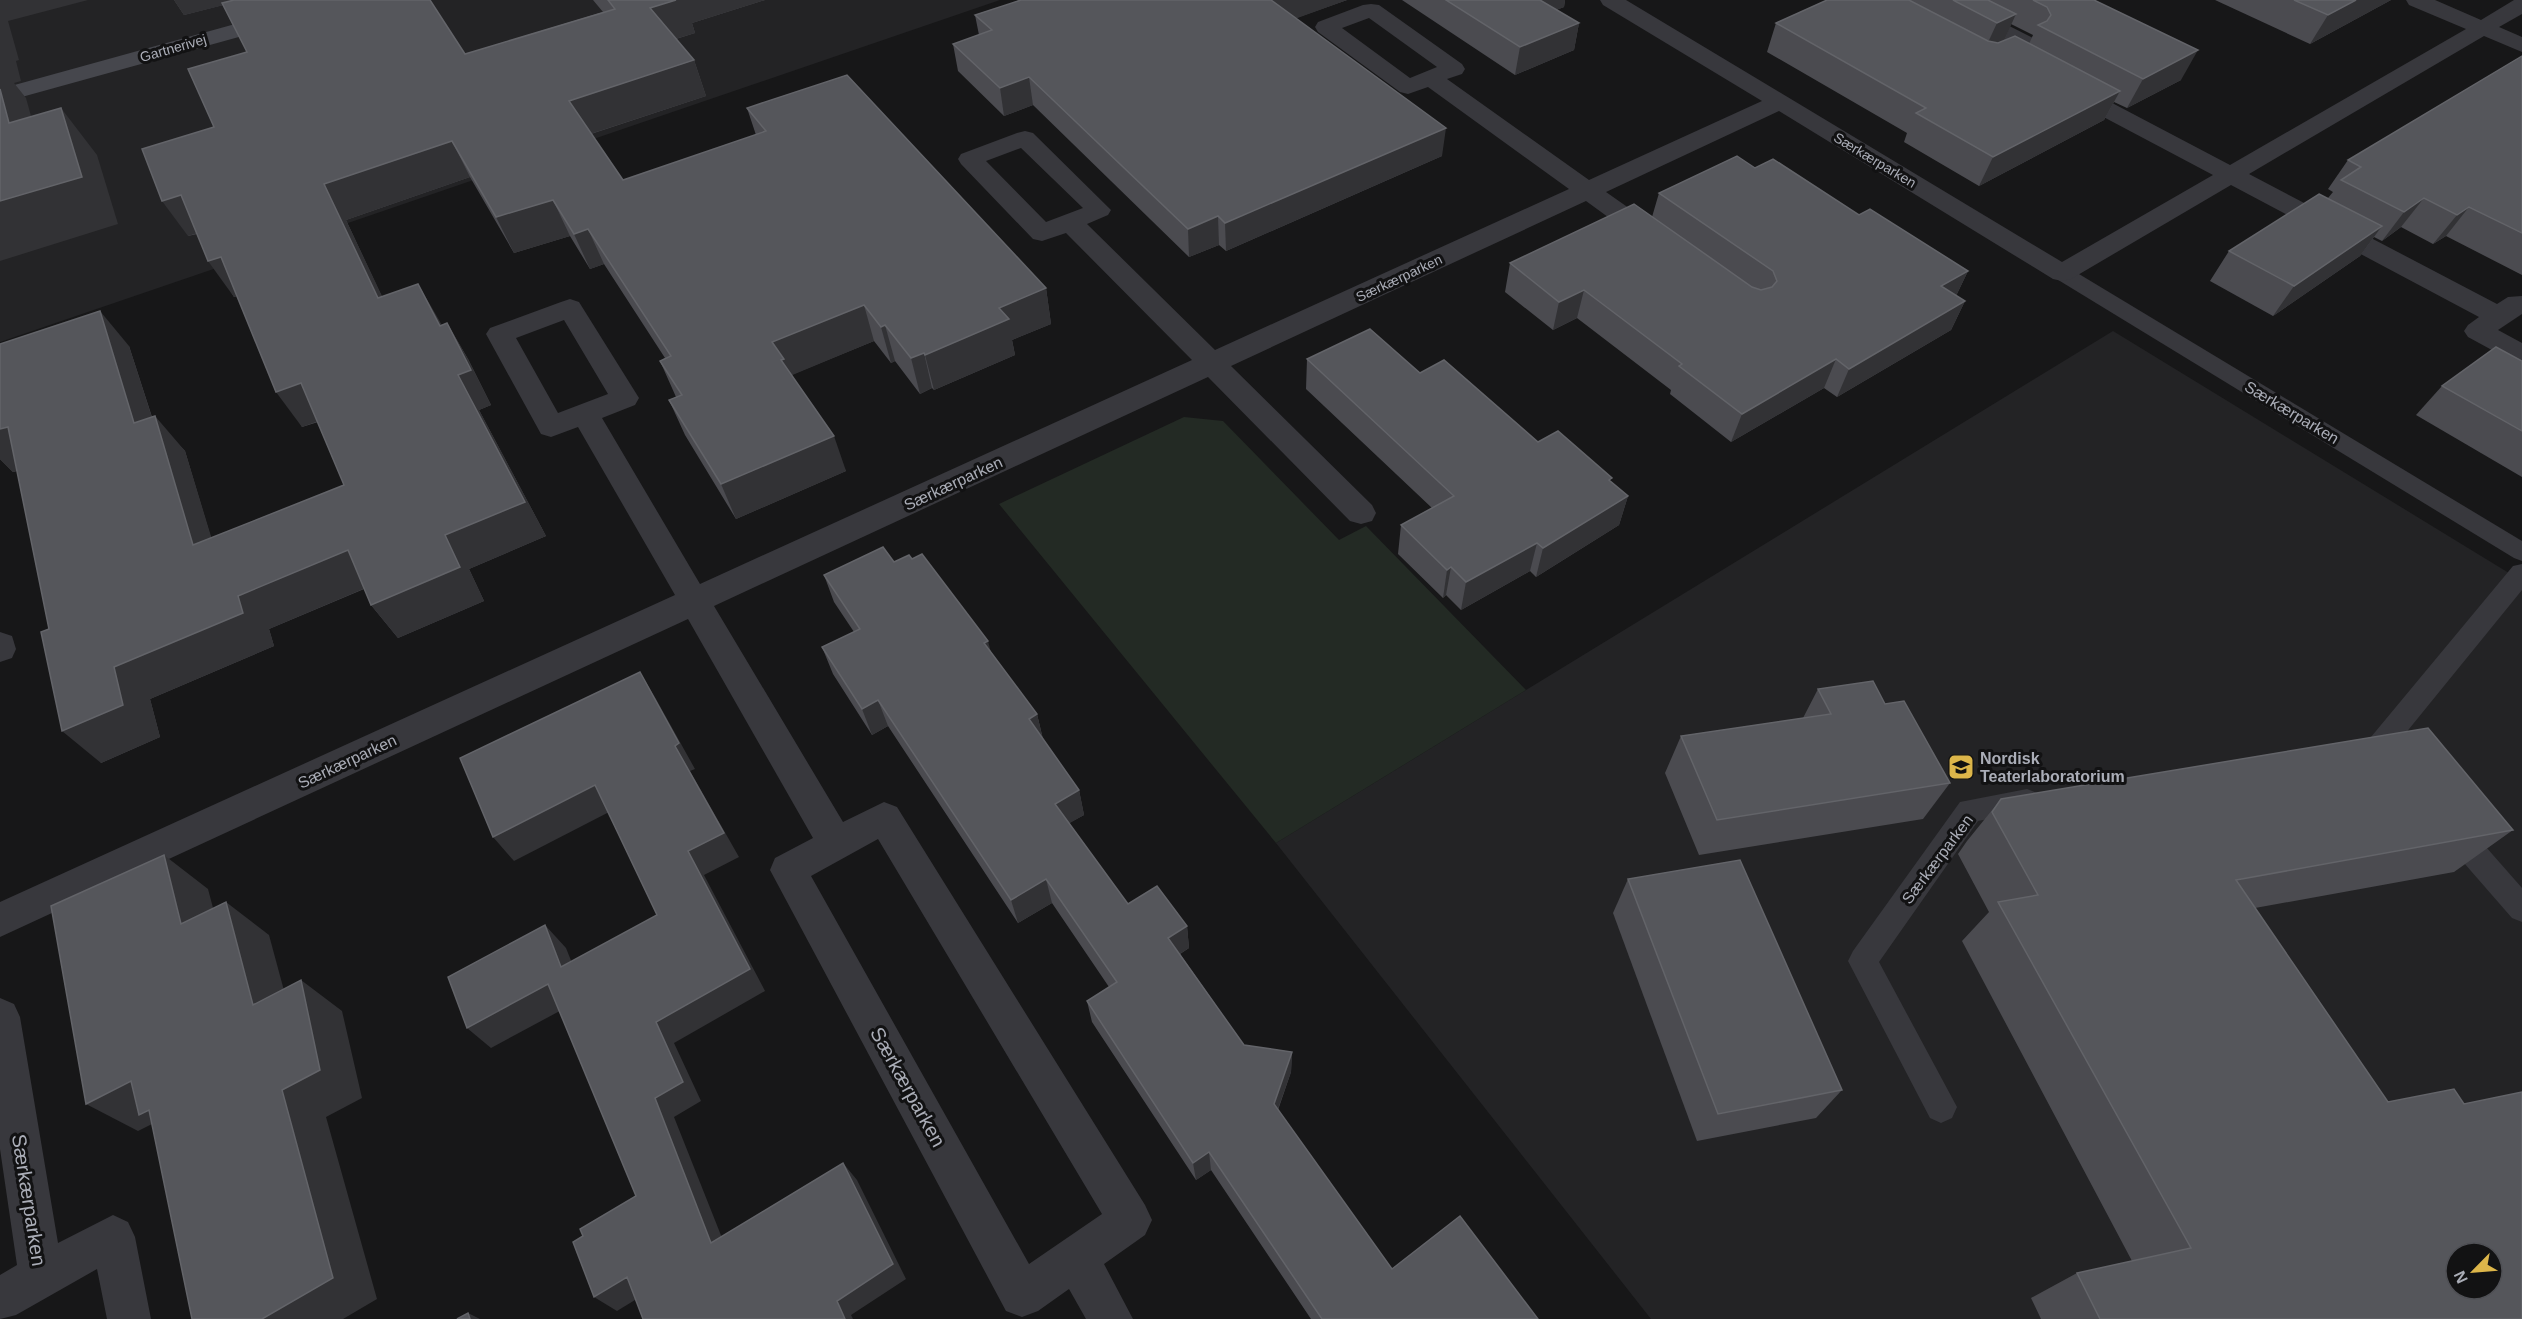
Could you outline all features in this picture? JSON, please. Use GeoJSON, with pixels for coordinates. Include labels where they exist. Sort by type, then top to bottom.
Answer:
{"type":"FeatureCollection","features":[{"type":"Feature","properties":{"kind":"street","name":"Gartnerivej"},"geometry":{"type":"LineString","coordinates":[[0,96],[346,0]]}},
{"type":"Feature","properties":{"kind":"street","name":"Særkærparken"},"geometry":{"type":"LineString","coordinates":[[1611,0],[2062,273]]}},
{"type":"Feature","properties":{"kind":"street"},"geometry":{"type":"LineString","coordinates":[[1942,0],[2025,43],[2013,59],[1984,63],[1974,57]]}},
{"type":"Feature","properties":{"kind":"street"},"geometry":{"type":"LineString","coordinates":[[2417,0],[2522,45]]}},
{"type":"Feature","properties":{"kind":"street"},"geometry":{"type":"LineString","coordinates":[[2062,273],[2522,5]]}},
{"type":"Feature","properties":{"kind":"street"},"geometry":{"type":"LineString","coordinates":[[1371,10],[1454,69],[1430,78],[1408,87],[1326,27],[1371,10]]}},
{"type":"Feature","properties":{"kind":"street"},"geometry":{"type":"LineString","coordinates":[[1430,78],[1675,253]]}},
{"type":"Feature","properties":{"kind":"street"},"geometry":{"type":"LineString","coordinates":[[2054,81],[2231,174],[2510,311]]}},
{"type":"Feature","properties":{"kind":"street","name":"Særkærparken"},"geometry":{"type":"LineString","coordinates":[[0,920],[1780,102]]}},
{"type":"Feature","properties":{"kind":"street"},"geometry":{"type":"LineString","coordinates":[[1070,222],[1361,513]]}},
{"type":"Feature","properties":{"kind":"street"},"geometry":{"type":"LineString","coordinates":[[2510,311],[2478,331],[2522,355]]}},
{"type":"Feature","properties":{"kind":"street"},"geometry":{"type":"LineString","coordinates":[[585,414],[836,844]]}},
{"type":"Feature","properties":{"kind":"street","name":"Særkærparken"},"geometry":{"type":"LineString","coordinates":[[884,818],[1130,1220],[1022,1295],[788,870],[836,844],[884,818]]}},
{"type":"Feature","properties":{"kind":"street","name":"Særkærparken"},"geometry":{"type":"LineString","coordinates":[[0,1017],[41,1276]]}},
{"type":"Feature","properties":{"kind":"street","name":"Særkærparken"},"geometry":{"type":"LineString","coordinates":[[0,1299],[113,1237],[129,1319]]}},
{"type":"Feature","properties":{"kind":"street"},"geometry":{"type":"LineString","coordinates":[[1076,1258],[1112,1319]]}},
{"type":"Feature","properties":{"kind":"lane","name":"Særkærparken"},"geometry":{"type":"LineString","coordinates":[[2062,273],[2522,552]]}},
{"type":"Feature","properties":{"kind":"lane"},"geometry":{"type":"LineString","coordinates":[[2410,780],[2368,747],[2522,573]]}},
{"type":"Feature","properties":{"kind":"lane","name":"Særkærparken"},"geometry":{"type":"LineString","coordinates":[[1941,1107],[1863,961],[1970,810],[2052,797]]}},
{"type":"Feature","properties":{"kind":"lane"},"geometry":{"type":"LineString","coordinates":[[2440,814],[2522,909]]}},
{"type":"Feature","properties":{"kind":"shaded area"},"geometry":{"type":"Polygon","coordinates":[[[0,0],[1000,0],[0,342],[0,0]]]}},
{"type":"Feature","properties":{"kind":"shaded area","name":"Nordisk Teaterlaboratorium"},"geometry":{"type":"Polygon","coordinates":[[[2113,331],[2522,581],[2522,1319],[1651,1319],[1276,843],[2113,331]]]}},
{"type":"Feature","properties":{"kind":"shaded area"},"geometry":{"type":"Polygon","coordinates":[[[1184,417],[1223,421],[1339,540],[1366,526],[1526,690],[1276,843],[999,504],[1184,417]]]}},
{"type":"Feature","properties":{"kind":"building"},"geometry":{"type":"Polygon","coordinates":[[[234,0],[430,0],[465,54],[615,9],[608,0],[676,0],[650,8],[694,60],[569,101],[623,180],[766,131],[747,108],[847,75],[1046,288],[999,308],[1009,319],[925,355],[924,353],[911,358],[885,325],[881,327],[864,305],[772,342],[784,359],[781,360],[834,436],[721,484],[669,400],[682,395],[660,361],[671,356],[588,229],[574,234],[553,200],[496,217],[452,141],[324,184],[378,298],[418,284],[440,326],[447,323],[471,370],[458,375],[525,502],[445,535],[460,567],[371,605],[348,550],[238,596],[243,613],[114,667],[123,705],[62,731],[41,632],[49,629],[8,427],[0,429],[0,344],[100,311],[134,423],[155,416],[193,545],[344,485],[301,383],[276,392],[221,257],[208,261],[181,195],[162,201],[142,149],[214,127],[188,69],[247,52],[222,3],[234,0]]]}},
{"type":"Feature","properties":{"kind":"building"},"geometry":{"type":"Polygon","coordinates":[[[1021,0],[1271,0],[1446,128],[1225,223],[1218,216],[1188,229],[1029,77],[1000,88],[953,44],[992,30],[975,15],[1021,0]]]}},
{"type":"Feature","properties":{"kind":"building"},"geometry":{"type":"Polygon","coordinates":[[[1446,0],[1540,0],[1579,23],[1520,47],[1446,0]]]}},
{"type":"Feature","properties":{"kind":"building"},"geometry":{"type":"Polygon","coordinates":[[[1827,0],[1909,0],[1988,41],[1998,43],[2015,36],[2120,91],[1993,157],[1916,113],[1926,108],[1776,23],[1827,0]]]}},
{"type":"Feature","properties":{"kind":"building"},"geometry":{"type":"Polygon","coordinates":[[[1953,0],[1988,0],[2016,14],[1997,23],[1953,0]]]}},
{"type":"Feature","properties":{"kind":"building"},"geometry":{"type":"Polygon","coordinates":[[[2033,0],[2094,0],[2198,50],[2143,79],[2038,25],[2047,21],[2051,15],[2047,7],[2033,0]]]}},
{"type":"Feature","properties":{"kind":"building"},"geometry":{"type":"Polygon","coordinates":[[[2294,0],[2356,0],[2328,15],[2294,0]]]}},
{"type":"Feature","properties":{"kind":"building"},"geometry":{"type":"Polygon","coordinates":[[[2522,56],[2522,233],[2469,207],[2457,215],[2424,198],[2404,212],[2341,180],[2361,167],[2348,160],[2522,56]]]}},
{"type":"Feature","properties":{"kind":"building"},"geometry":{"type":"Polygon","coordinates":[[[0,89],[9,123],[61,108],[82,177],[0,201],[0,89]]]}},
{"type":"Feature","properties":{"kind":"building"},"geometry":{"type":"Polygon","coordinates":[[[1737,156],[1755,168],[1773,159],[1859,215],[1870,209],[1968,271],[1941,286],[1965,301],[1849,369],[1836,359],[1742,414],[1679,366],[1682,364],[1584,290],[1559,302],[1510,263],[1634,204],[1752,287],[1761,290],[1772,287],[1777,281],[1773,271],[1659,193],[1737,156]]]}},
{"type":"Feature","properties":{"kind":"building"},"geometry":{"type":"Polygon","coordinates":[[[2319,194],[2382,226],[2294,286],[2229,251],[2319,194]]]}},
{"type":"Feature","properties":{"kind":"building"},"geometry":{"type":"Polygon","coordinates":[[[1370,329],[1420,373],[1444,360],[1538,442],[1558,431],[1612,478],[1609,480],[1628,496],[1543,548],[1537,543],[1466,582],[1451,567],[1447,570],[1401,525],[1454,496],[1307,359],[1370,329]]]}},
{"type":"Feature","properties":{"kind":"building"},"geometry":{"type":"Polygon","coordinates":[[[2496,347],[2522,361],[2522,431],[2442,386],[2496,347]]]}},
{"type":"Feature","properties":{"kind":"building"},"geometry":{"type":"Polygon","coordinates":[[[883,547],[894,562],[909,555],[912,559],[922,554],[988,641],[984,643],[1037,714],[1029,719],[1079,790],[1055,804],[1128,904],[1157,886],[1187,926],[1168,938],[1244,1045],[1292,1052],[1274,1104],[1392,1269],[1460,1216],[1538,1319],[1322,1319],[1209,1152],[1193,1163],[1087,1001],[1117,982],[1046,879],[1011,900],[878,700],[862,709],[822,647],[860,629],[824,575],[883,547]]]}},
{"type":"Feature","properties":{"kind":"building"},"geometry":{"type":"Polygon","coordinates":[[[640,672],[679,743],[675,746],[724,833],[688,851],[750,969],[656,1022],[683,1082],[655,1098],[711,1243],[843,1163],[893,1264],[837,1301],[845,1319],[643,1319],[627,1277],[594,1297],[573,1242],[583,1236],[580,1229],[636,1196],[548,984],[467,1028],[448,977],[545,925],[561,967],[657,915],[595,785],[493,837],[460,758],[640,672]]]}},
{"type":"Feature","properties":{"kind":"building"},"geometry":{"type":"Polygon","coordinates":[[[1873,681],[1885,704],[1904,701],[1950,783],[1717,820],[1681,736],[1831,714],[1818,689],[1873,681]]]}},
{"type":"Feature","properties":{"kind":"building"},"geometry":{"type":"Polygon","coordinates":[[[2428,728],[2513,830],[2236,880],[2388,1102],[2454,1089],[2464,1104],[2522,1092],[2522,1319],[2100,1319],[2077,1273],[2191,1248],[1998,902],[2038,895],[1992,812],[2001,799],[2428,728]]]}},
{"type":"Feature","properties":{"kind":"building"},"geometry":{"type":"Polygon","coordinates":[[[164,855],[181,924],[226,902],[253,1005],[301,980],[320,1070],[282,1090],[333,1278],[262,1319],[192,1319],[149,1110],[139,1115],[131,1081],[86,1104],[51,906],[164,855]]]}},
{"type":"Feature","properties":{"kind":"building"},"geometry":{"type":"Polygon","coordinates":[[[1740,860],[1842,1090],[1718,1114],[1628,879],[1740,860]]]}},
{"type":"Feature","properties":{"kind":"building"},"geometry":{"type":"Polygon","coordinates":[[[468,1313],[470,1319],[457,1319],[468,1313]]]}},
{"type":"Feature","properties":{"kind":"place","name":"Nordisk Teaterlaboratorium"},"geometry":{"type":"Point","coordinates":[1961,767]}}]}
